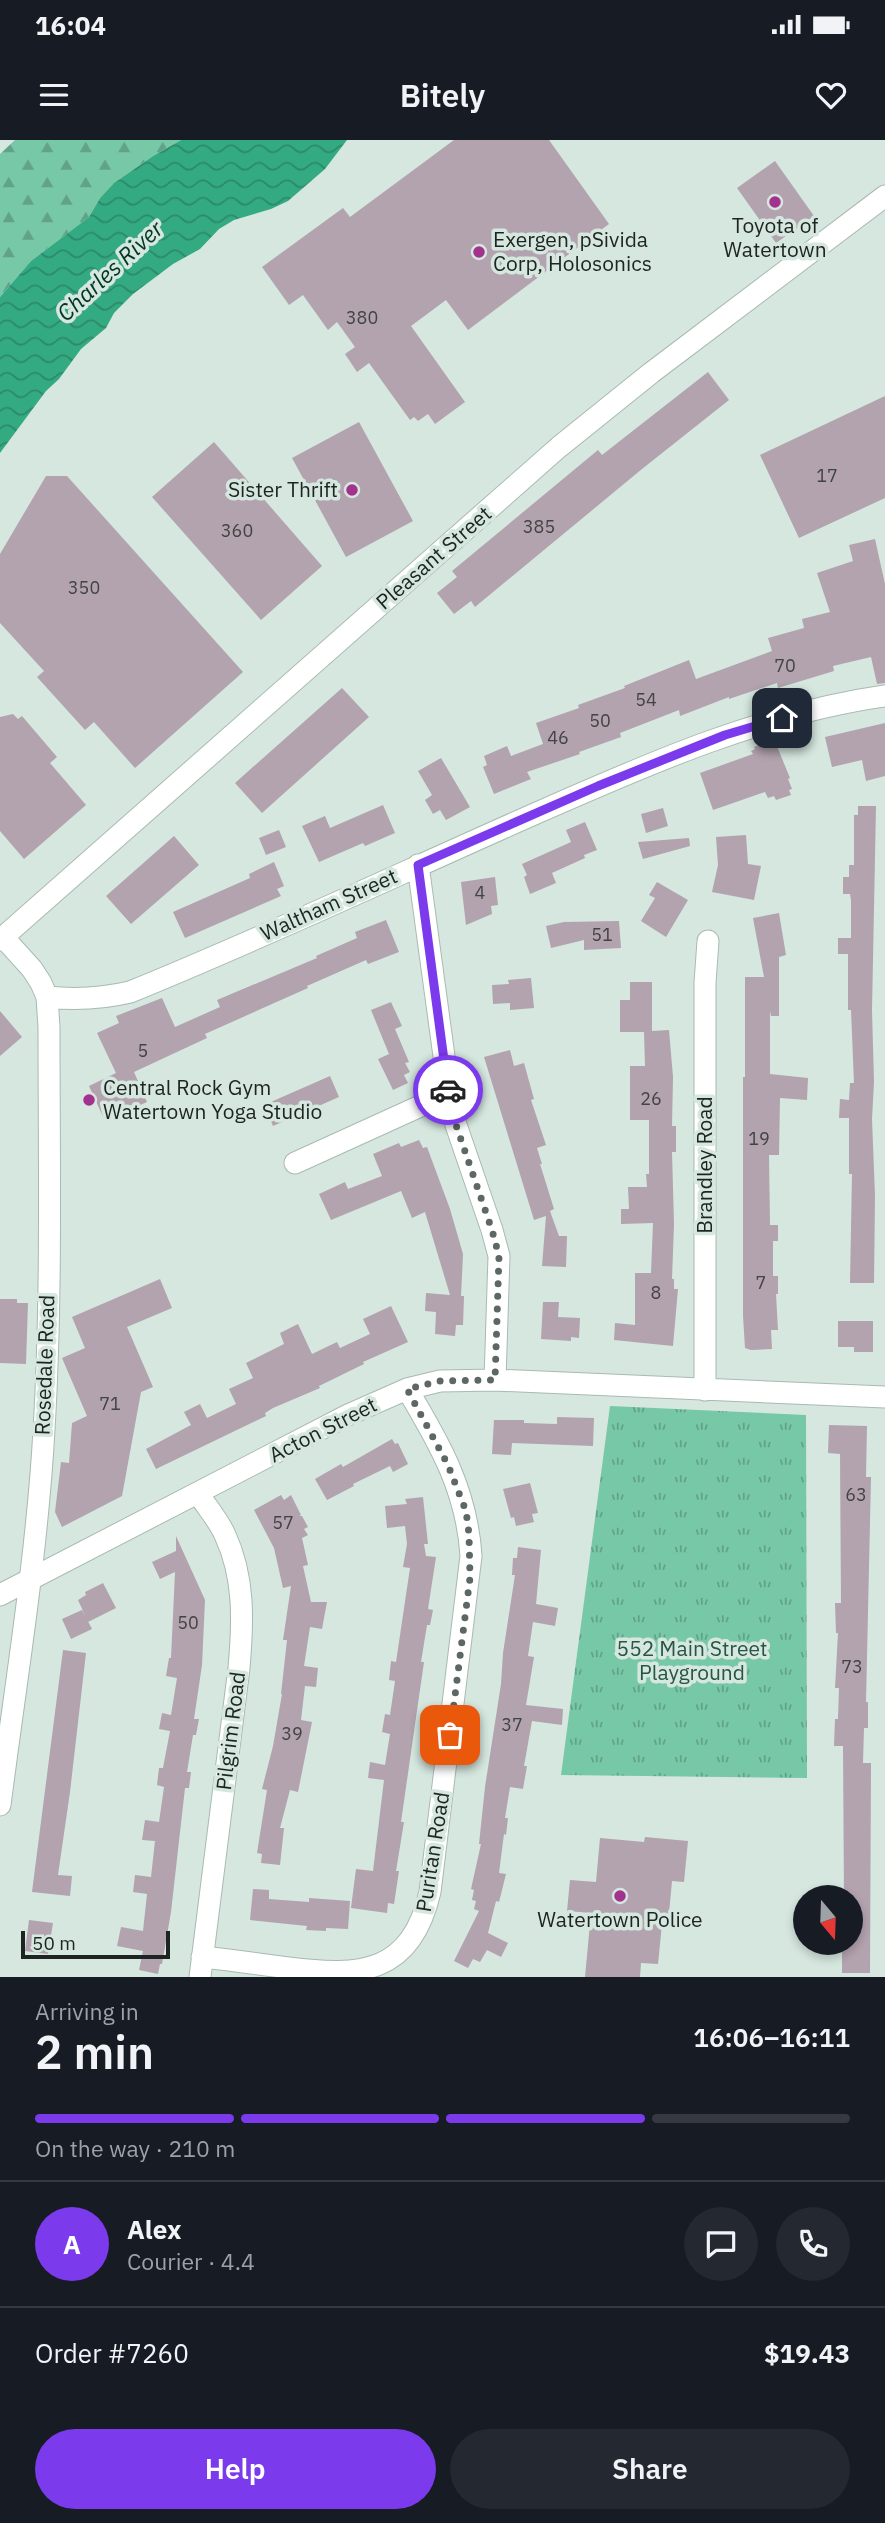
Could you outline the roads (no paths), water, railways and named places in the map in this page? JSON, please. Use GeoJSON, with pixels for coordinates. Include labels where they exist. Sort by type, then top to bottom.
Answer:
{"type":"FeatureCollection","features":[{"type":"Feature","properties":{"kind":"street","name":"Pleasant Street"},"geometry":{"type":"LineString","coordinates":[[1,939],[559,447],[651,373],[885,196]]}},
{"type":"Feature","properties":{"kind":"street","name":"Waltham Street"},"geometry":{"type":"LineString","coordinates":[[47,997],[104,999],[131,992],[598,786],[725,735],[824,708],[885,696]]}},
{"type":"Feature","properties":{"kind":"street"},"geometry":{"type":"LineString","coordinates":[[418,865],[449,1093],[456,1125],[499,1256],[495,1380]]}},
{"type":"Feature","properties":{"kind":"street","name":"Rosedale Road"},"geometry":{"type":"LineString","coordinates":[[0,1805],[33,1560],[46,1385],[49,1092],[47,997],[32,969],[1,939]]}},
{"type":"Feature","properties":{"kind":"street","name":"Brandley Road"},"geometry":{"type":"LineString","coordinates":[[705,1390],[705,978],[708,941]]}},
{"type":"Feature","properties":{"kind":"street"},"geometry":{"type":"LineString","coordinates":[[295,1163],[449,1093]]}},
{"type":"Feature","properties":{"kind":"street","name":"Acton Street"},"geometry":{"type":"LineString","coordinates":[[0,1595],[348,1415],[407,1389],[440,1381],[495,1380],[885,1397]]}},
{"type":"Feature","properties":{"kind":"street","name":"Puritan Road"},"geometry":{"type":"LineString","coordinates":[[201,1967],[357,1971],[394,1957],[410,1943],[426,1912],[471,1556],[466,1511],[458,1489],[429,1425],[407,1389]]}},
{"type":"Feature","properties":{"kind":"street","name":"Pilgrim Road"},"geometry":{"type":"LineString","coordinates":[[198,1494],[225,1534],[240,1584],[243,1618],[201,1967]]}},
{"type":"Feature","properties":{"kind":"water","name":"Charles River"},"geometry":{"type":"Polygon","coordinates":[[[181,140],[347,140],[325,169],[288,201],[234,220],[219,229],[200,249],[173,264],[133,294],[114,313],[106,328],[81,349],[0,453],[0,297],[31,261],[89,217],[100,198],[114,183],[181,140]]]}},
{"type":"Feature","properties":{"kind":"place","name":"Toyota of Watertown"},"geometry":{"type":"Point","coordinates":[775,202]}},
{"type":"Feature","properties":{"kind":"place","name":"Exergen, pSivida Corp, Holosonics"},"geometry":{"type":"Point","coordinates":[479,252]}},
{"type":"Feature","properties":{"kind":"place","name":"Sister Thrift"},"geometry":{"type":"Point","coordinates":[352,490]}},
{"type":"Feature","properties":{"kind":"place","name":"Central Rock Gym Watertown Yoga Studio"},"geometry":{"type":"Point","coordinates":[89,1100]}},
{"type":"Feature","properties":{"kind":"place","name":"Watertown Police"},"geometry":{"type":"Point","coordinates":[620,1896]}},
{"type":"Feature","properties":{"kind":"park label","name":"552 Main Street Playground"},"geometry":{"type":"Point","coordinates":[692,1661]}}]}
